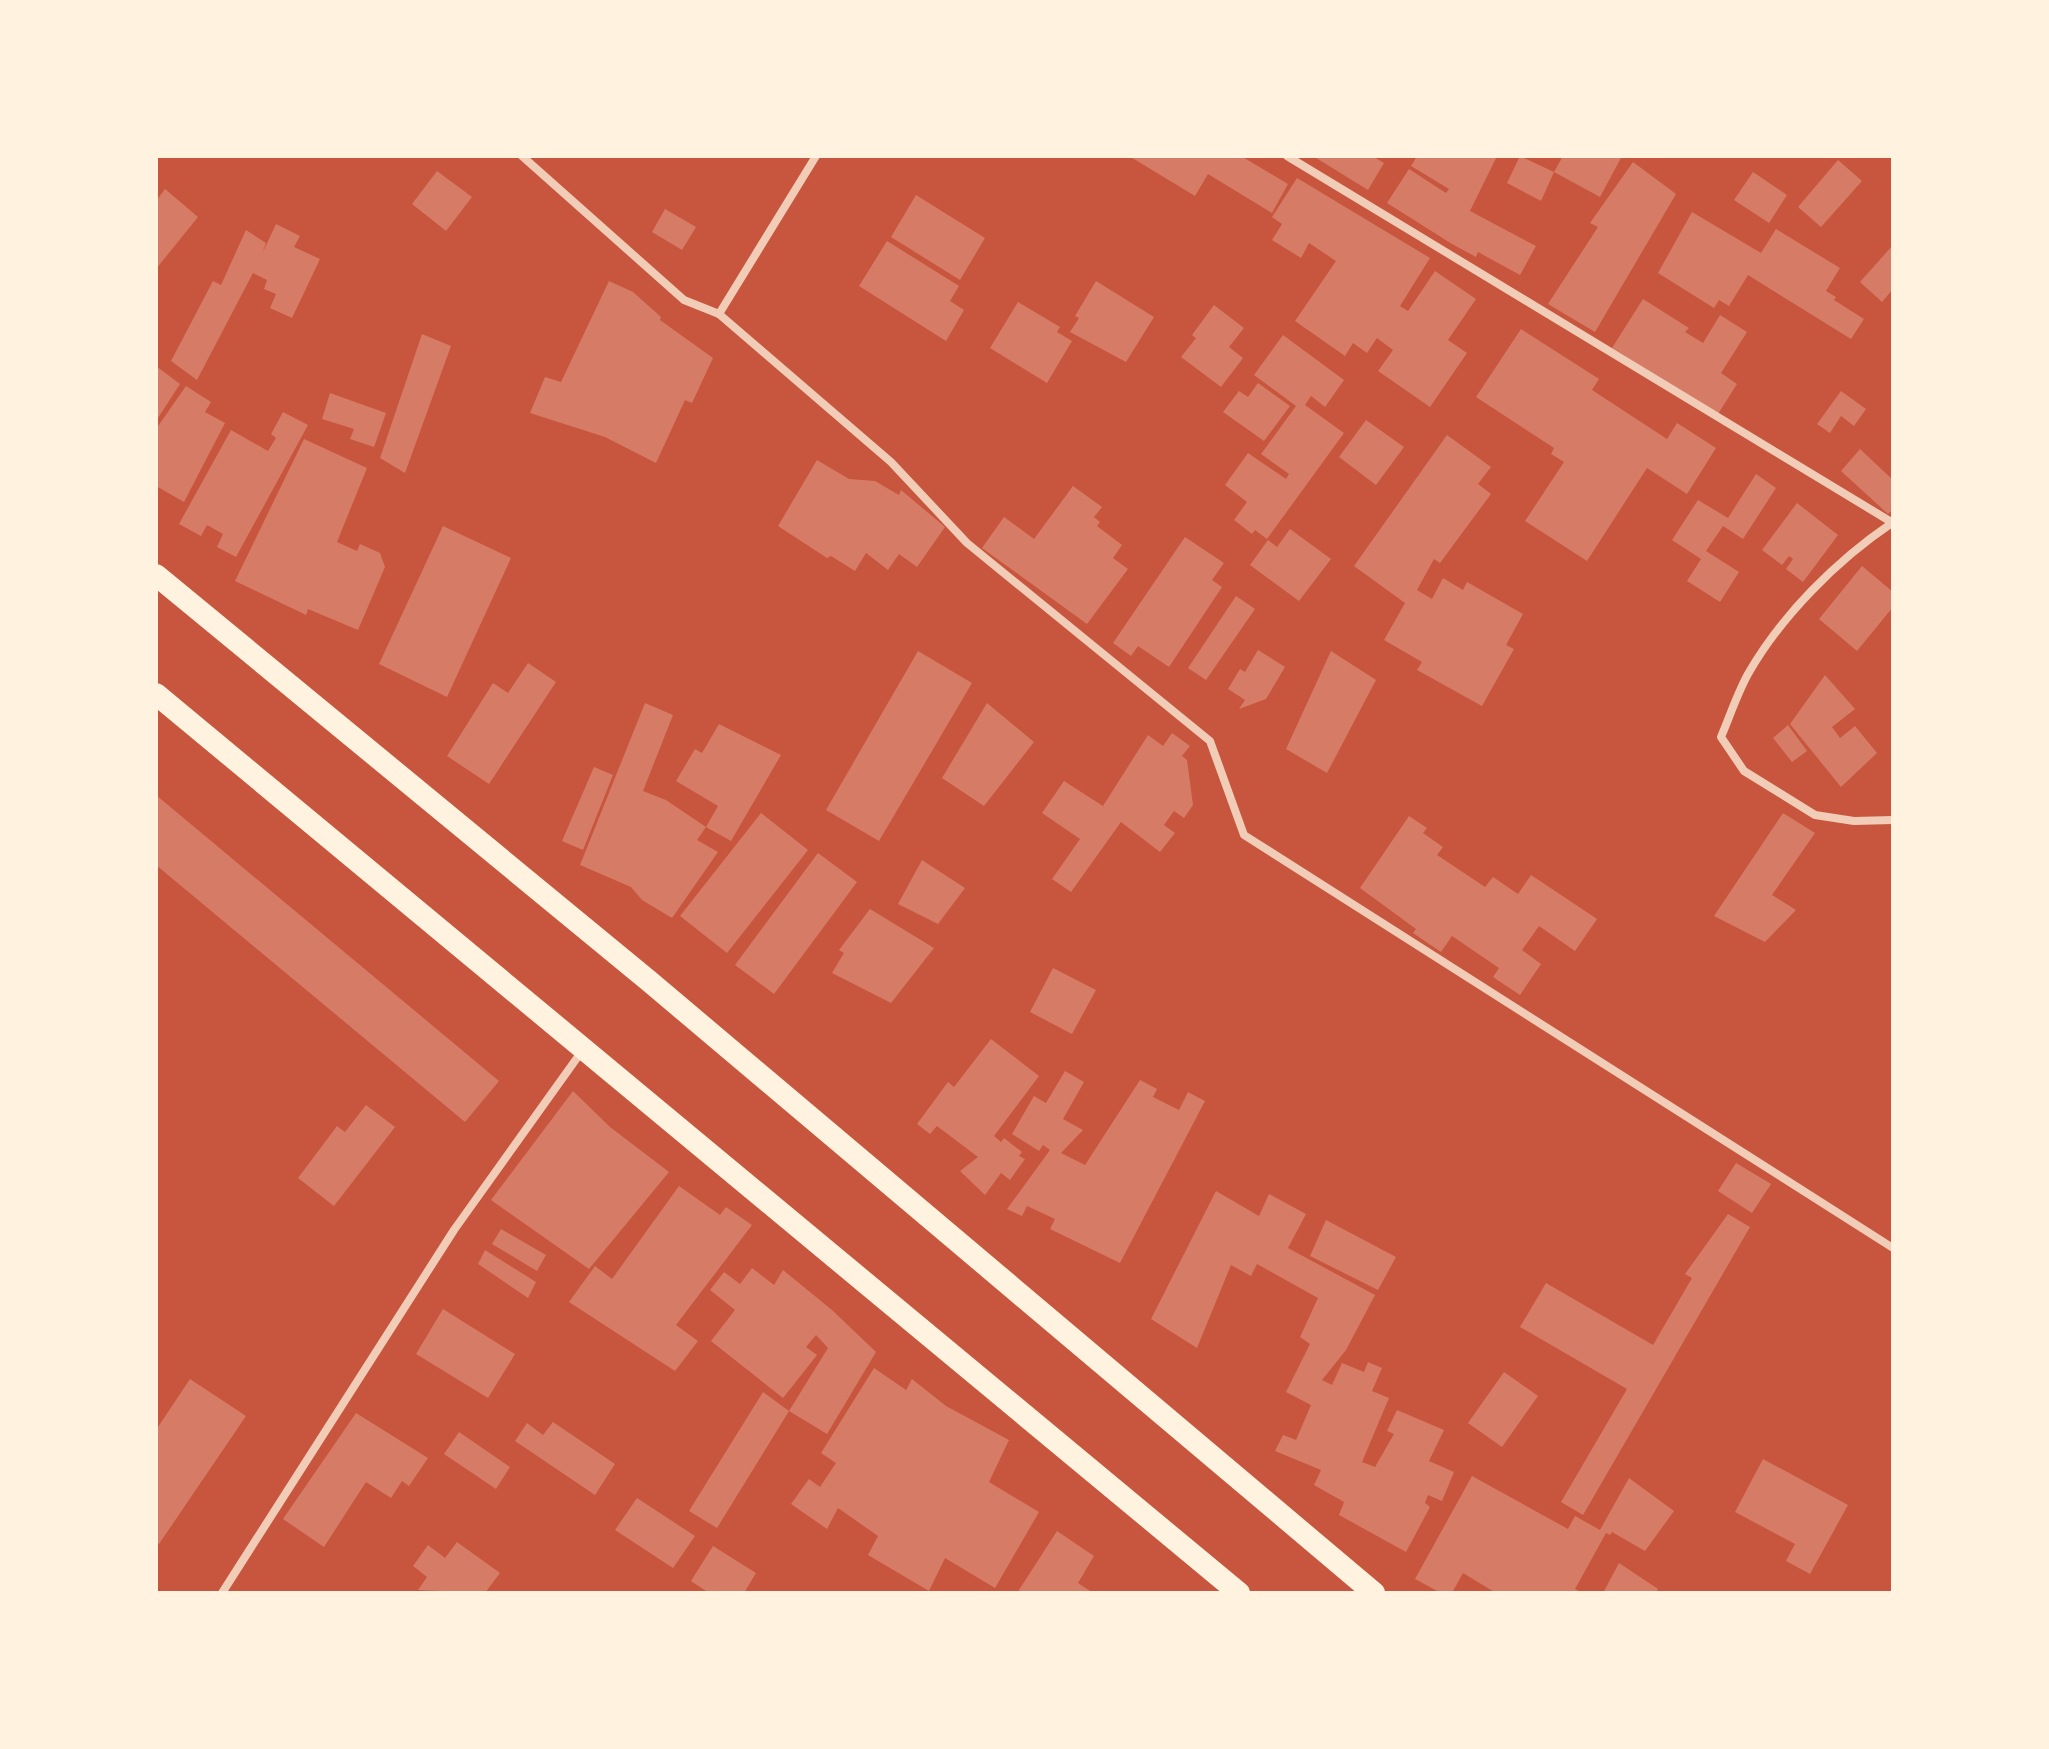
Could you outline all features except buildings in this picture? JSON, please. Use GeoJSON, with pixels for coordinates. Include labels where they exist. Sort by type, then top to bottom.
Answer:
{"type":"FeatureCollection","features":[{"type":"Feature","properties":{"kind":"highway"},"geometry":{"type":"LineString","coordinates":[[156,575],[649,981],[1374,1593]]}},
{"type":"Feature","properties":{"kind":"highway"},"geometry":{"type":"LineString","coordinates":[[156,694],[582,1051],[1239,1593]]}},
{"type":"Feature","properties":{"kind":"street"},"geometry":{"type":"LineString","coordinates":[[522,156],[684,300],[719,314],[891,462],[967,543],[1210,741],[1244,835],[1893,1248]]}},
{"type":"Feature","properties":{"kind":"street"},"geometry":{"type":"LineString","coordinates":[[719,314],[816,156]]}},
{"type":"Feature","properties":{"kind":"street"},"geometry":{"type":"LineString","coordinates":[[1287,156],[1892,523],[1862,543],[1787,621],[1748,674],[1721,737],[1744,771],[1815,815],[1854,821],[1893,820]]}},
{"type":"Feature","properties":{"kind":"street"},"geometry":{"type":"LineString","coordinates":[[222,1593],[454,1230],[582,1051]]}}]}
